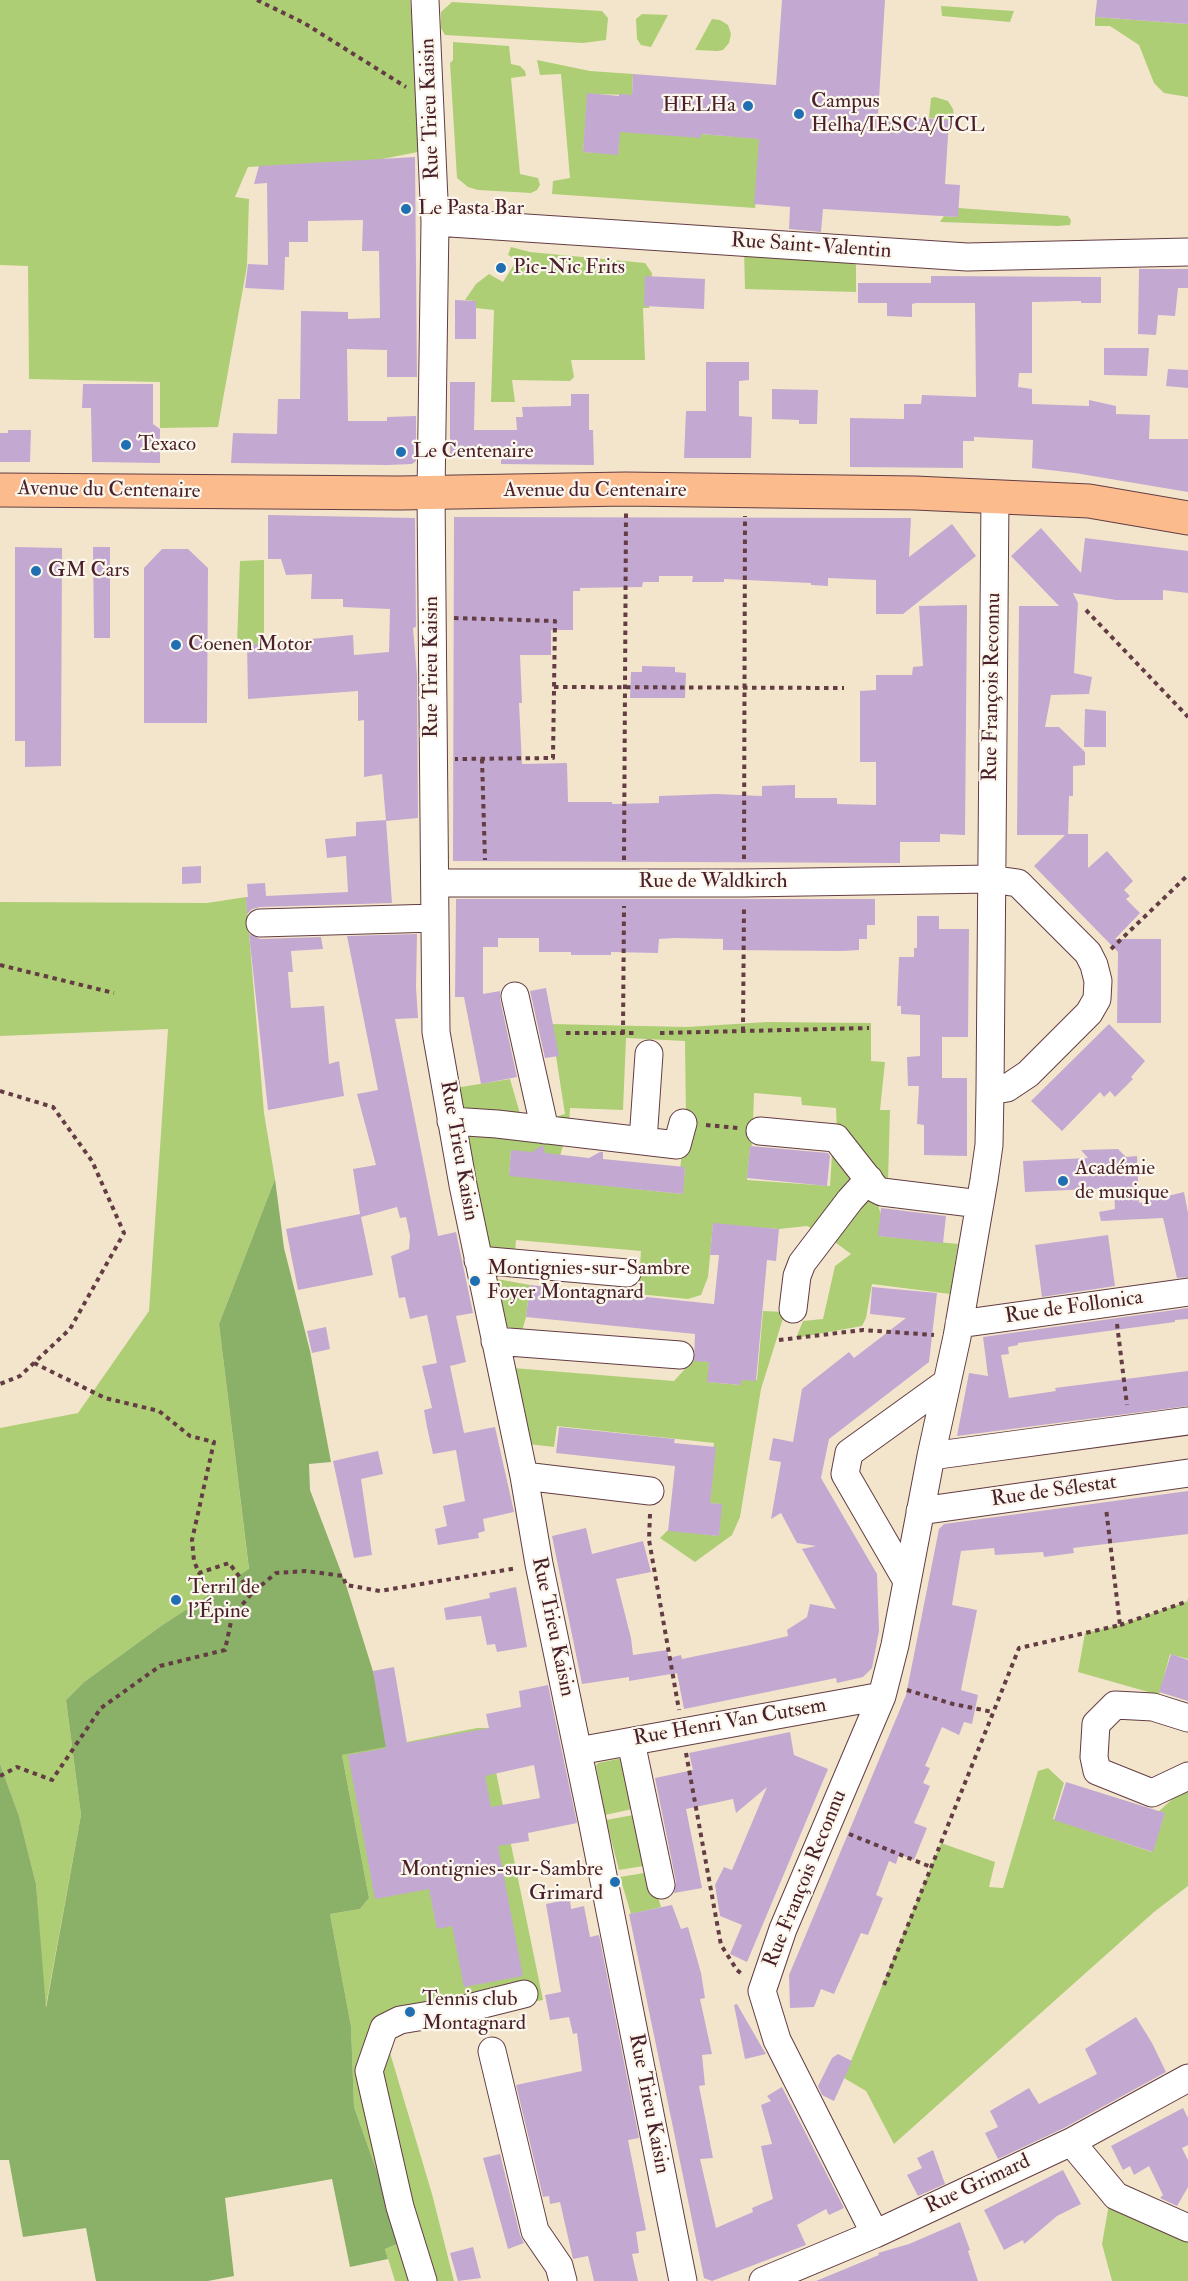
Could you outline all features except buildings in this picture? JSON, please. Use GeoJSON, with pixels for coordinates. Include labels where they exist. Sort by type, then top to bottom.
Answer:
{"type":"FeatureCollection","features":[{"type":"Feature","properties":{"kind":"main road","name":"Avenue du Centenaire"},"geometry":{"type":"LineString","coordinates":[[0,490],[431,493],[626,489],[995,495],[1089,501],[1188,518]]}},
{"type":"Feature","properties":{"kind":"street","name":"Rue Trieu Kaisin"},"geometry":{"type":"LineString","coordinates":[[425,0],[435,222],[431,493],[436,1032],[478,1260],[524,1476],[539,1564],[683,2281]]}},
{"type":"Feature","properties":{"kind":"street","name":"Rue Saint-Valentin"},"geometry":{"type":"LineString","coordinates":[[435,222],[967,257],[1188,252]]}},
{"type":"Feature","properties":{"kind":"street","name":"Rue François Reconnu"},"geometry":{"type":"LineString","coordinates":[[875,2234],[777,2040],[762,1991],[783,1929],[883,1690],[895,1645],[920,1510],[958,1331],[980,1204],[989,1145],[995,495]]}},
{"type":"Feature","properties":{"kind":"street","name":"Rue de Waldkirch"},"geometry":{"type":"LineString","coordinates":[[435,883],[990,879]]}},
{"type":"Feature","properties":{"kind":"street"},"geometry":{"type":"LineString","coordinates":[[990,879],[1018,883],[1088,952],[1098,981],[1096,999],[1089,1013],[1028,1074],[1007,1089],[990,1091]]}},
{"type":"Feature","properties":{"kind":"street"},"geometry":{"type":"LineString","coordinates":[[260,922],[435,918]]}},
{"type":"Feature","properties":{"kind":"street"},"geometry":{"type":"LineString","coordinates":[[515,996],[545,1130]]}},
{"type":"Feature","properties":{"kind":"street"},"geometry":{"type":"LineString","coordinates":[[643,1141],[650,1040]]}},
{"type":"Feature","properties":{"kind":"street"},"geometry":{"type":"LineString","coordinates":[[451,1121],[677,1145],[683,1123]]}},
{"type":"Feature","properties":{"kind":"street"},"geometry":{"type":"LineString","coordinates":[[763,1131],[836,1138],[876,1190],[980,1204]]}},
{"type":"Feature","properties":{"kind":"street"},"geometry":{"type":"LineString","coordinates":[[793,1310],[797,1276],[802,1263],[856,1192],[869,1179]]}},
{"type":"Feature","properties":{"kind":"street"},"geometry":{"type":"LineString","coordinates":[[478,1260],[627,1273]]}},
{"type":"Feature","properties":{"kind":"street","name":"Rue de Follonica"},"geometry":{"type":"LineString","coordinates":[[958,1331],[1114,1302],[1188,1292]]}},
{"type":"Feature","properties":{"kind":"street"},"geometry":{"type":"LineString","coordinates":[[495,1341],[680,1355]]}},
{"type":"Feature","properties":{"kind":"street"},"geometry":{"type":"LineString","coordinates":[[907,1581],[845,1474],[849,1452],[946,1383]]}},
{"type":"Feature","properties":{"kind":"street"},"geometry":{"type":"LineString","coordinates":[[931,1456],[1188,1421]]}},
{"type":"Feature","properties":{"kind":"street","name":"Rue de Sélestat"},"geometry":{"type":"LineString","coordinates":[[920,1510],[1188,1473]]}},
{"type":"Feature","properties":{"kind":"street"},"geometry":{"type":"LineString","coordinates":[[524,1476],[650,1491]]}},
{"type":"Feature","properties":{"kind":"street","name":"Rue Henri Van Cutsem"},"geometry":{"type":"LineString","coordinates":[[578,1751],[883,1690]]}},
{"type":"Feature","properties":{"kind":"street"},"geometry":{"type":"LineString","coordinates":[[1188,1718],[1153,1707],[1115,1705],[1096,1724],[1094,1757],[1097,1771],[1152,1793],[1188,1776]]}},
{"type":"Feature","properties":{"kind":"street"},"geometry":{"type":"LineString","coordinates":[[631,1742],[661,1885]]}},
{"type":"Feature","properties":{"kind":"street"},"geometry":{"type":"LineString","coordinates":[[423,2281],[400,2207],[369,2071],[384,2028],[400,2020],[460,2010],[524,1994]]}},
{"type":"Feature","properties":{"kind":"street"},"geometry":{"type":"LineString","coordinates":[[492,2051],[535,2231],[559,2266],[563,2281]]}},
{"type":"Feature","properties":{"kind":"street","name":"Rue Grimard"},"geometry":{"type":"LineString","coordinates":[[763,2281],[875,2234],[1071,2142],[1188,2078]]}},
{"type":"Feature","properties":{"kind":"street"},"geometry":{"type":"LineString","coordinates":[[1071,2142],[1116,2196],[1188,2228]]}},
{"type":"Feature","properties":{"kind":"path"},"geometry":{"type":"LineString","coordinates":[[257,0],[304,23],[430,102]]}},
{"type":"Feature","properties":{"kind":"path"},"geometry":{"type":"LineString","coordinates":[[623,1034],[626,489]]}},
{"type":"Feature","properties":{"kind":"path"},"geometry":{"type":"LineString","coordinates":[[743,1031],[745,491]]}},
{"type":"Feature","properties":{"kind":"path"},"geometry":{"type":"LineString","coordinates":[[1086,610],[1188,717]]}},
{"type":"Feature","properties":{"kind":"path"},"geometry":{"type":"LineString","coordinates":[[432,617],[555,621],[553,758],[433,759]]}},
{"type":"Feature","properties":{"kind":"path"},"geometry":{"type":"LineString","coordinates":[[553,687],[844,688]]}},
{"type":"Feature","properties":{"kind":"path"},"geometry":{"type":"LineString","coordinates":[[482,759],[485,883]]}},
{"type":"Feature","properties":{"kind":"path"},"geometry":{"type":"LineString","coordinates":[[1094,965],[1188,874]]}},
{"type":"Feature","properties":{"kind":"path"},"geometry":{"type":"LineString","coordinates":[[0,965],[114,993]]}},
{"type":"Feature","properties":{"kind":"path"},"geometry":{"type":"LineString","coordinates":[[567,1033],[623,1034],[650,1040],[743,1031],[869,1028]]}},
{"type":"Feature","properties":{"kind":"path"},"geometry":{"type":"LineString","coordinates":[[0,1091],[53,1107],[92,1161],[124,1233],[70,1329],[20,1376],[0,1384]]}},
{"type":"Feature","properties":{"kind":"path"},"geometry":{"type":"LineString","coordinates":[[683,1123],[763,1131]]}},
{"type":"Feature","properties":{"kind":"path"},"geometry":{"type":"LineString","coordinates":[[1114,1302],[1130,1429]]}},
{"type":"Feature","properties":{"kind":"path"},"geometry":{"type":"LineString","coordinates":[[779,1340],[862,1330],[958,1331]]}},
{"type":"Feature","properties":{"kind":"path"},"geometry":{"type":"LineString","coordinates":[[34,1363],[105,1398],[159,1411],[190,1436],[214,1442],[192,1540],[195,1561],[200,1573],[229,1563],[252,1593]]}},
{"type":"Feature","properties":{"kind":"path"},"geometry":{"type":"LineString","coordinates":[[1104,1485],[1120,1625]]}},
{"type":"Feature","properties":{"kind":"path"},"geometry":{"type":"LineString","coordinates":[[650,1491],[649,1540],[721,1945],[737,1970],[762,1991]]}},
{"type":"Feature","properties":{"kind":"path"},"geometry":{"type":"LineString","coordinates":[[0,1776],[17,1767],[52,1780],[101,1708],[160,1666],[225,1650],[232,1617],[252,1593],[276,1573],[306,1571],[343,1576],[346,1585],[380,1592],[539,1564]]}},
{"type":"Feature","properties":{"kind":"path"},"geometry":{"type":"LineString","coordinates":[[884,1985],[1019,1648],[1120,1625],[1188,1601]]}},
{"type":"Feature","properties":{"kind":"path"},"geometry":{"type":"LineString","coordinates":[[883,1690],[993,1712]]}},
{"type":"Feature","properties":{"kind":"path"},"geometry":{"type":"LineString","coordinates":[[827,1825],[932,1867]]}},
{"type":"Feature","properties":{"kind":"green space"},"geometry":{"type":"Polygon","coordinates":[[[0,0],[410,0],[423,151],[377,160],[248,167],[235,197],[249,199],[247,266],[218,427],[160,428],[160,382],[29,379],[28,266],[0,265],[0,0]]]}},
{"type":"Feature","properties":{"kind":"green space"},"geometry":{"type":"Polygon","coordinates":[[[452,2],[602,11],[608,18],[606,40],[583,43],[445,35],[441,28],[441,12],[452,2]]]}},
{"type":"Feature","properties":{"kind":"green space"},"geometry":{"type":"Polygon","coordinates":[[[941,6],[1014,11],[1010,22],[942,16],[941,6]]]}},
{"type":"Feature","properties":{"kind":"green space"},"geometry":{"type":"Polygon","coordinates":[[[642,14],[668,15],[651,47],[641,45],[637,39],[636,19],[642,14]]]}},
{"type":"Feature","properties":{"kind":"green space"},"geometry":{"type":"Polygon","coordinates":[[[1095,17],[1188,24],[1188,97],[1164,93],[1154,83],[1139,45],[1110,26],[1095,26],[1095,17]]]}},
{"type":"Feature","properties":{"kind":"green space"},"geometry":{"type":"Polygon","coordinates":[[[712,19],[720,20],[728,25],[731,34],[729,43],[723,50],[695,50],[712,19]]]}},
{"type":"Feature","properties":{"kind":"green space"},"geometry":{"type":"Polygon","coordinates":[[[453,42],[509,46],[511,64],[520,66],[525,71],[526,76],[511,78],[520,174],[538,178],[540,185],[537,190],[531,193],[478,190],[468,187],[457,178],[450,63],[453,60],[453,42]]]}},
{"type":"Feature","properties":{"kind":"green space"},"geometry":{"type":"Polygon","coordinates":[[[537,60],[590,71],[633,74],[632,95],[588,94],[583,152],[618,154],[619,129],[701,137],[701,134],[764,139],[755,208],[552,194],[553,181],[570,178],[561,74],[540,75],[537,60]]]}},
{"type":"Feature","properties":{"kind":"green space"},"geometry":{"type":"Polygon","coordinates":[[[931,98],[948,101],[953,109],[955,121],[929,118],[931,98]]]}},
{"type":"Feature","properties":{"kind":"green space"},"geometry":{"type":"Polygon","coordinates":[[[958,208],[1068,216],[1071,220],[1070,225],[1057,226],[940,222],[944,216],[957,217],[958,208]]]}},
{"type":"Feature","properties":{"kind":"green space"},"geometry":{"type":"Polygon","coordinates":[[[511,247],[530,252],[645,263],[652,273],[649,308],[643,308],[645,360],[571,360],[574,377],[570,381],[512,380],[515,402],[491,402],[494,310],[476,308],[476,301],[465,300],[476,284],[489,274],[503,282],[517,260],[508,255],[511,247]]]}},
{"type":"Feature","properties":{"kind":"green space"},"geometry":{"type":"Polygon","coordinates":[[[744,249],[848,258],[856,265],[856,292],[745,289],[744,249]]]}},
{"type":"Feature","properties":{"kind":"green space"},"geometry":{"type":"Polygon","coordinates":[[[264,560],[264,647],[237,644],[240,561],[264,560]]]}},
{"type":"Feature","properties":{"kind":"green space"},"geometry":{"type":"Polygon","coordinates":[[[246,897],[264,1113],[275,1179],[219,1324],[249,1570],[161,1626],[84,1682],[66,1700],[81,1815],[45,2011],[36,1884],[19,1816],[0,1764],[0,1428],[78,1413],[149,1311],[168,1029],[0,1036],[0,902],[207,903],[246,897]]]}},
{"type":"Feature","properties":{"kind":"green space"},"geometry":{"type":"Polygon","coordinates":[[[767,1022],[871,1023],[871,1061],[885,1062],[880,1110],[890,1110],[888,1181],[876,1175],[837,1133],[836,1108],[802,1105],[801,1097],[754,1093],[753,1124],[760,1131],[750,1148],[747,1180],[830,1186],[832,1154],[877,1203],[881,1214],[879,1236],[958,1244],[950,1294],[872,1284],[866,1318],[862,1326],[796,1338],[803,1321],[823,1319],[835,1266],[851,1254],[824,1234],[807,1226],[779,1229],[713,1224],[708,1277],[701,1295],[688,1299],[638,1294],[641,1251],[516,1240],[515,1252],[489,1250],[467,1132],[565,1139],[560,1156],[511,1151],[509,1175],[682,1194],[685,1169],[680,1169],[686,1123],[685,1041],[626,1038],[623,1110],[570,1108],[569,1127],[552,1118],[565,1114],[551,1024],[687,1027],[767,1022]]]}},
{"type":"Feature","properties":{"kind":"green space"},"geometry":{"type":"Polygon","coordinates":[[[510,1079],[523,1124],[457,1113],[455,1088],[510,1079]]]}},
{"type":"Feature","properties":{"kind":"green space"},"geometry":{"type":"Polygon","coordinates":[[[275,1179],[284,1248],[310,1351],[331,1462],[309,1464],[310,1490],[346,1585],[396,1745],[342,1755],[369,1898],[360,1909],[330,1914],[351,2026],[354,2107],[402,2242],[385,2249],[388,2259],[350,2267],[332,2179],[225,2198],[234,2276],[208,2281],[96,2281],[86,2228],[23,2237],[9,2160],[0,2160],[0,1764],[19,1816],[36,1884],[46,2008],[81,1815],[66,1700],[84,1682],[161,1626],[249,1569],[219,1324],[275,1179]]]}},
{"type":"Feature","properties":{"kind":"green space"},"geometry":{"type":"Polygon","coordinates":[[[497,1279],[530,1285],[522,1331],[502,1325],[497,1279]]]}},
{"type":"Feature","properties":{"kind":"green space"},"geometry":{"type":"Polygon","coordinates":[[[763,1311],[785,1312],[761,1389],[740,1517],[732,1535],[695,1562],[660,1538],[668,1530],[719,1536],[720,1504],[708,1503],[714,1443],[557,1426],[554,1447],[528,1444],[513,1368],[674,1381],[693,1360],[709,1362],[708,1382],[740,1385],[741,1380],[757,1380],[763,1311]]]}},
{"type":"Feature","properties":{"kind":"green space"},"geometry":{"type":"Polygon","coordinates":[[[1188,1601],[1188,1659],[1170,1654],[1159,1695],[1078,1672],[1085,1633],[1120,1625],[1188,1601]]]}},
{"type":"Feature","properties":{"kind":"green space","name":"Tennis club Montagnard"},"geometry":{"type":"Polygon","coordinates":[[[477,1728],[487,1728],[543,2000],[401,2025],[388,2046],[432,2194],[454,2281],[395,2281],[385,2249],[402,2242],[354,2107],[351,2026],[330,1914],[360,1909],[369,1898],[342,1755],[477,1728]]]}},
{"type":"Feature","properties":{"kind":"green space"},"geometry":{"type":"Polygon","coordinates":[[[628,1757],[637,1808],[605,1815],[596,1766],[598,1763],[628,1757]]]}},
{"type":"Feature","properties":{"kind":"green space"},"geometry":{"type":"Polygon","coordinates":[[[1048,1768],[1064,1783],[1053,1819],[1152,1852],[1164,1816],[1157,1813],[1188,1785],[1188,1886],[1154,1912],[894,2144],[866,2091],[844,2078],[853,2056],[941,1843],[995,1862],[989,1887],[1003,1888],[1038,1771],[1048,1768]]]}},
{"type":"Feature","properties":{"kind":"green space"},"geometry":{"type":"Polygon","coordinates":[[[639,1814],[649,1865],[619,1870],[606,1820],[639,1814]]]}},
{"type":"Feature","properties":{"kind":"green space"},"geometry":{"type":"Polygon","coordinates":[[[650,1872],[661,1907],[631,1914],[620,1877],[650,1872]]]}},
{"type":"Feature","properties":{"kind":"green space"},"geometry":{"type":"Polygon","coordinates":[[[1109,2204],[1188,2242],[1188,2281],[1112,2281],[1102,2244],[1109,2204]]]}},
{"type":"Feature","properties":{"kind":"place","name":"HELHa"},"geometry":{"type":"Point","coordinates":[748,106]}},
{"type":"Feature","properties":{"kind":"place","name":"Campus Helha/IESCA/UCL"},"geometry":{"type":"Point","coordinates":[799,114]}},
{"type":"Feature","properties":{"kind":"place","name":"Le Pasta Bar"},"geometry":{"type":"Point","coordinates":[406,209]}},
{"type":"Feature","properties":{"kind":"place","name":"Pic-Nic Frits"},"geometry":{"type":"Point","coordinates":[501,268]}},
{"type":"Feature","properties":{"kind":"place","name":"Texaco"},"geometry":{"type":"Point","coordinates":[126,445]}},
{"type":"Feature","properties":{"kind":"place","name":"Le Centenaire"},"geometry":{"type":"Point","coordinates":[401,452]}},
{"type":"Feature","properties":{"kind":"place","name":"GM Cars"},"geometry":{"type":"Point","coordinates":[36,571]}},
{"type":"Feature","properties":{"kind":"place","name":"Coenen Motor"},"geometry":{"type":"Point","coordinates":[176,645]}},
{"type":"Feature","properties":{"kind":"place","name":"Académie de musique"},"geometry":{"type":"Point","coordinates":[1063,1181]}},
{"type":"Feature","properties":{"kind":"place","name":"Montignies-sur-Sambre Foyer Montagnard"},"geometry":{"type":"Point","coordinates":[475,1281]}},
{"type":"Feature","properties":{"kind":"place","name":"Terril de l'Épine"},"geometry":{"type":"Point","coordinates":[176,1600]}},
{"type":"Feature","properties":{"kind":"place","name":"Montignies-sur-Sambre Grimard"},"geometry":{"type":"Point","coordinates":[615,1882]}},
{"type":"Feature","properties":{"kind":"place","name":"Tennis club Montagnard"},"geometry":{"type":"Point","coordinates":[410,2012]}}]}
